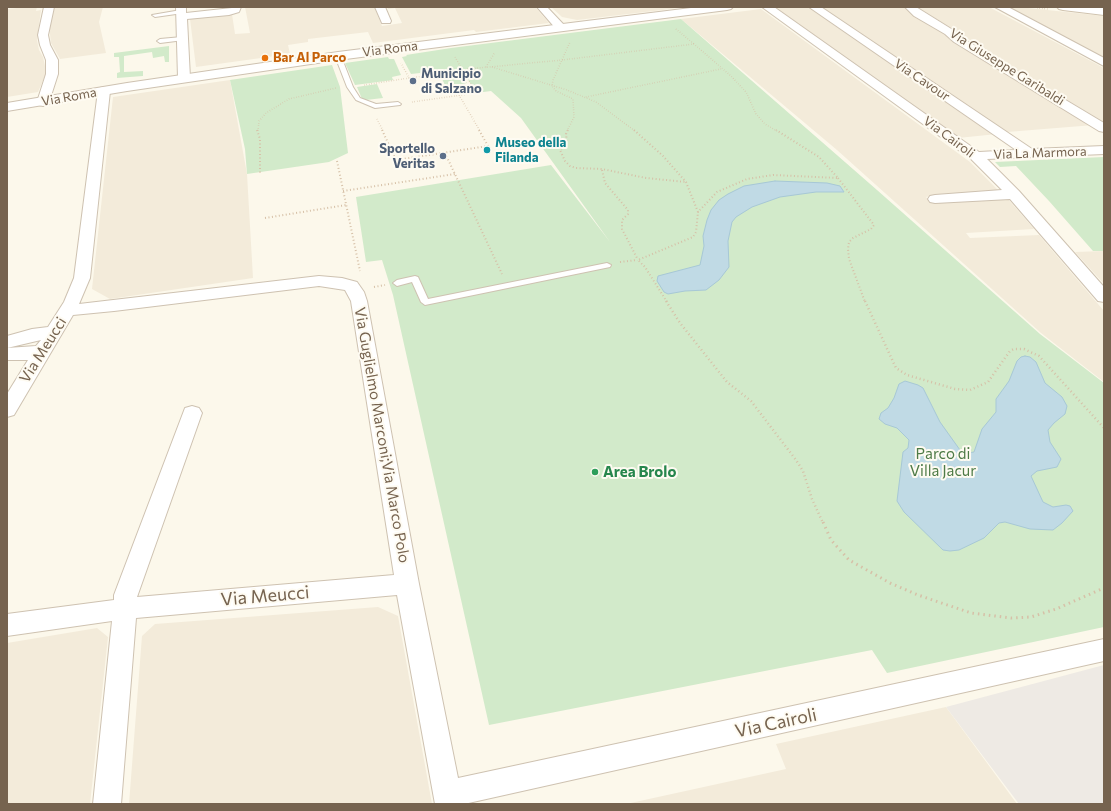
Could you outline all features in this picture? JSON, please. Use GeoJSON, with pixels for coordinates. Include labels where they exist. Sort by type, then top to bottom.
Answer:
{"type":"FeatureCollection","features":[{"type":"Feature","properties":{"kind":"street"},"geometry":{"type":"LineString","coordinates":[[181,12],[219,7]]}},
{"type":"Feature","properties":{"kind":"street"},"geometry":{"type":"LineString","coordinates":[[181,12],[229,12],[235,10],[236,7]]}},
{"type":"Feature","properties":{"kind":"street"},"geometry":{"type":"LineString","coordinates":[[380,7],[386,21]]}},
{"type":"Feature","properties":{"kind":"street"},"geometry":{"type":"LineString","coordinates":[[542,7],[561,28]]}},
{"type":"Feature","properties":{"kind":"street","name":"Via Roma"},"geometry":{"type":"LineString","coordinates":[[7,107],[184,78],[338,56],[561,28],[690,9],[727,7]]}},
{"type":"Feature","properties":{"kind":"street","name":"Via Cairoli"},"geometry":{"type":"LineString","coordinates":[[767,7],[976,156],[1014,194],[1104,297]]}},
{"type":"Feature","properties":{"kind":"street","name":"Via Cavour"},"geometry":{"type":"LineString","coordinates":[[814,7],[1029,153]]}},
{"type":"Feature","properties":{"kind":"street","name":"Via Giuseppe Garibaldi"},"geometry":{"type":"LineString","coordinates":[[910,7],[918,14],[949,32],[958,40],[1104,128]]}},
{"type":"Feature","properties":{"kind":"street"},"geometry":{"type":"LineString","coordinates":[[1000,7],[1104,63]]}},
{"type":"Feature","properties":{"kind":"street"},"geometry":{"type":"LineString","coordinates":[[1063,7],[1104,11]]}},
{"type":"Feature","properties":{"kind":"street"},"geometry":{"type":"LineString","coordinates":[[43,102],[52,74],[52,60],[43,35],[49,8]]}},
{"type":"Feature","properties":{"kind":"street"},"geometry":{"type":"LineString","coordinates":[[181,12],[184,78]]}},
{"type":"Feature","properties":{"kind":"street"},"geometry":{"type":"LineString","coordinates":[[67,310],[82,278],[104,91]]}},
{"type":"Feature","properties":{"kind":"street","name":"Via La Marmora"},"geometry":{"type":"LineString","coordinates":[[976,156],[1104,150]]}},
{"type":"Feature","properties":{"kind":"street"},"geometry":{"type":"LineString","coordinates":[[934,198],[1014,194]]}},
{"type":"Feature","properties":{"kind":"street","name":"Via Guglielmo Marconi;Via Marco Polo"},"geometry":{"type":"LineString","coordinates":[[67,310],[122,306],[319,281],[342,283],[350,286],[356,292],[359,301],[407,584],[448,799]]}},
{"type":"Feature","properties":{"kind":"street","name":"Via Meucci"},"geometry":{"type":"LineString","coordinates":[[7,410],[67,310]]}},
{"type":"Feature","properties":{"kind":"street"},"geometry":{"type":"LineString","coordinates":[[7,342],[32,335],[54,332]]}},
{"type":"Feature","properties":{"kind":"street"},"geometry":{"type":"LineString","coordinates":[[7,354],[30,354],[43,351]]}},
{"type":"Feature","properties":{"kind":"street"},"geometry":{"type":"LineString","coordinates":[[7,360],[20,370],[25,378]]}},
{"type":"Feature","properties":{"kind":"street"},"geometry":{"type":"LineString","coordinates":[[107,804],[126,595],[192,413]]}},
{"type":"Feature","properties":{"kind":"street","name":"Via Meucci"},"geometry":{"type":"LineString","coordinates":[[7,625],[124,609],[407,584]]}},
{"type":"Feature","properties":{"kind":"street","name":"Via Cairoli"},"geometry":{"type":"LineString","coordinates":[[448,799],[1104,650]]}},
{"type":"Feature","properties":{"kind":"lane"},"geometry":{"type":"LineString","coordinates":[[155,15],[181,12]]}},
{"type":"Feature","properties":{"kind":"lane"},"geometry":{"type":"LineString","coordinates":[[160,41],[182,39]]}},
{"type":"Feature","properties":{"kind":"lane"},"geometry":{"type":"LineString","coordinates":[[338,56],[350,86],[358,100],[375,106],[398,104]]}},
{"type":"Feature","properties":{"kind":"lane"},"geometry":{"type":"LineString","coordinates":[[397,283],[416,280],[425,302],[607,265]]}},
{"type":"Feature","properties":{"kind":"path"},"geometry":{"type":"LineString","coordinates":[[572,40],[553,80],[552,86],[556,91],[573,100],[574,117],[566,134],[567,143],[560,150],[565,161],[570,166],[576,168],[602,169],[646,178],[686,182]]}},
{"type":"Feature","properties":{"kind":"path"},"geometry":{"type":"LineString","coordinates":[[260,174],[260,139],[256,129],[259,121],[275,106],[289,99],[306,94],[350,86],[464,71],[468,69],[562,60],[694,44],[721,69],[731,76],[746,92],[756,114],[765,124],[819,157],[838,178],[874,225],[871,229],[853,238],[849,242],[849,259],[867,307],[896,368],[907,374],[954,389],[970,390],[988,382],[1010,351],[1014,349],[1024,349],[1039,356],[1104,428]]}},
{"type":"Feature","properties":{"kind":"path"},"geometry":{"type":"LineString","coordinates":[[398,104],[476,92],[454,54]]}},
{"type":"Feature","properties":{"kind":"path"},"geometry":{"type":"LineString","coordinates":[[400,61],[409,78]]}},
{"type":"Feature","properties":{"kind":"path"},"geometry":{"type":"LineString","coordinates":[[492,67],[510,71],[596,102],[639,134],[663,156],[686,182],[698,212],[696,232],[693,237],[638,260]]}},
{"type":"Feature","properties":{"kind":"path"},"geometry":{"type":"LineString","coordinates":[[585,97],[721,69]]}},
{"type":"Feature","properties":{"kind":"path"},"geometry":{"type":"LineString","coordinates":[[375,106],[372,108],[396,160],[488,146],[459,95]]}},
{"type":"Feature","properties":{"kind":"path"},"geometry":{"type":"LineString","coordinates":[[445,153],[507,285]]}},
{"type":"Feature","properties":{"kind":"path"},"geometry":{"type":"LineString","coordinates":[[337,161],[360,274]]}},
{"type":"Feature","properties":{"kind":"path"},"geometry":{"type":"LineString","coordinates":[[602,169],[605,183],[628,210],[628,214],[622,220],[622,229],[638,260],[680,323],[727,382],[751,401],[796,460],[803,471],[812,499],[831,540],[849,560],[890,583],[918,595],[971,613],[1011,618],[1031,617],[1056,609],[1104,588]]}},
{"type":"Feature","properties":{"kind":"path"},"geometry":{"type":"LineString","coordinates":[[343,191],[455,174]]}},
{"type":"Feature","properties":{"kind":"path"},"geometry":{"type":"LineString","coordinates":[[698,212],[717,192],[747,179],[773,175],[838,178]]}},
{"type":"Feature","properties":{"kind":"path"},"geometry":{"type":"LineString","coordinates":[[265,218],[346,205]]}},
{"type":"Feature","properties":{"kind":"shaded area"},"geometry":{"type":"Polygon","coordinates":[[[37,7],[36,11],[41,10],[37,40],[45,66],[45,76],[38,92],[7,97],[7,9],[37,7]]]}},
{"type":"Feature","properties":{"kind":"shaded area"},"geometry":{"type":"Polygon","coordinates":[[[55,7],[103,7],[99,22],[106,53],[60,59],[51,43],[49,26],[55,7]]]}},
{"type":"Feature","properties":{"kind":"shaded area"},"geometry":{"type":"Polygon","coordinates":[[[245,7],[374,7],[382,26],[402,23],[395,8],[388,9],[387,7],[535,7],[549,23],[476,32],[474,30],[373,43],[368,32],[308,39],[308,42],[288,45],[290,54],[196,67],[190,19],[232,14],[235,34],[250,33],[245,7]]]}},
{"type":"Feature","properties":{"kind":"shaded area"},"geometry":{"type":"Polygon","coordinates":[[[551,7],[679,8],[577,20],[562,17],[551,7]]]}},
{"type":"Feature","properties":{"kind":"shaded area"},"geometry":{"type":"Polygon","coordinates":[[[809,7],[997,134],[958,138],[775,8],[809,7]]]}},
{"type":"Feature","properties":{"kind":"shaded area"},"geometry":{"type":"Polygon","coordinates":[[[819,7],[904,7],[914,16],[944,33],[952,40],[1094,125],[1007,132],[819,7]]]}},
{"type":"Feature","properties":{"kind":"shaded area"},"geometry":{"type":"Polygon","coordinates":[[[917,7],[989,7],[1104,68],[1104,124],[917,7]]]}},
{"type":"Feature","properties":{"kind":"shaded area"},"geometry":{"type":"Polygon","coordinates":[[[1019,7],[1104,16],[1104,59],[1009,8],[1019,7]]]}},
{"type":"Feature","properties":{"kind":"shaded area"},"geometry":{"type":"Polygon","coordinates":[[[761,9],[970,162],[1000,192],[940,194],[926,197],[931,202],[1007,198],[1034,229],[966,233],[970,238],[1039,235],[1104,311],[1104,382],[1041,333],[837,150],[681,19],[761,9]]]}},
{"type":"Feature","properties":{"kind":"shaded area"},"geometry":{"type":"Polygon","coordinates":[[[230,80],[247,174],[253,278],[110,299],[92,289],[113,97],[230,80]]]}},
{"type":"Feature","properties":{"kind":"shaded area"},"geometry":{"type":"Polygon","coordinates":[[[1104,251],[1104,284],[1075,252],[1104,251]]]}},
{"type":"Feature","properties":{"kind":"shaded area"},"geometry":{"type":"Polygon","coordinates":[[[378,607],[398,616],[432,804],[129,804],[142,636],[155,624],[378,607]]]}},
{"type":"Feature","properties":{"kind":"shaded area"},"geometry":{"type":"Polygon","coordinates":[[[97,628],[108,637],[90,804],[7,804],[7,643],[97,628]]]}},
{"type":"Feature","properties":{"kind":"shaded area"},"geometry":{"type":"Polygon","coordinates":[[[1104,665],[1104,804],[1019,804],[946,707],[1104,665]]]}},
{"type":"Feature","properties":{"kind":"shaded area"},"geometry":{"type":"Polygon","coordinates":[[[946,707],[1017,804],[626,804],[786,769],[776,744],[946,707]]]}},
{"type":"Feature","properties":{"kind":"green space","name":"Parco di Villa Jacur"},"geometry":{"type":"Polygon","coordinates":[[[681,19],[1040,334],[1104,383],[1104,627],[887,673],[872,650],[489,725],[393,295],[382,260],[366,262],[356,197],[551,165],[610,242],[521,118],[491,91],[476,93],[463,71],[422,76],[420,73],[411,74],[402,57],[407,56],[406,55],[451,48],[681,19]]]}},
{"type":"Feature","properties":{"kind":"green space"},"geometry":{"type":"Polygon","coordinates":[[[169,46],[169,62],[165,62],[164,56],[153,58],[152,52],[124,56],[124,72],[143,71],[143,76],[117,78],[117,73],[120,72],[119,57],[114,57],[114,53],[169,46]]]}},
{"type":"Feature","properties":{"kind":"green space"},"geometry":{"type":"Polygon","coordinates":[[[388,57],[389,59],[394,59],[401,75],[392,77],[393,80],[355,85],[345,63],[388,57]]]}},
{"type":"Feature","properties":{"kind":"green space"},"geometry":{"type":"Polygon","coordinates":[[[332,65],[340,87],[348,153],[329,162],[247,174],[245,149],[230,80],[332,65]]]}},
{"type":"Feature","properties":{"kind":"green space"},"geometry":{"type":"Polygon","coordinates":[[[459,72],[462,73],[467,83],[446,87],[440,75],[459,72]]]}},
{"type":"Feature","properties":{"kind":"green space"},"geometry":{"type":"Polygon","coordinates":[[[377,84],[383,98],[362,99],[357,87],[377,84]]]}},
{"type":"Feature","properties":{"kind":"green space"},"geometry":{"type":"Polygon","coordinates":[[[1104,157],[1104,251],[1093,251],[1016,166],[1000,167],[995,162],[1104,157]]]}},
{"type":"Feature","properties":{"kind":"water"},"geometry":{"type":"Polygon","coordinates":[[[775,181],[827,183],[840,186],[844,192],[816,192],[780,197],[752,207],[736,217],[732,222],[728,241],[729,267],[719,280],[706,290],[685,291],[668,294],[664,292],[657,281],[658,276],[700,265],[704,246],[703,236],[707,220],[711,210],[719,200],[744,186],[775,181]]]}},
{"type":"Feature","properties":{"kind":"water"},"geometry":{"type":"Polygon","coordinates":[[[1021,357],[1030,357],[1036,362],[1045,383],[1062,397],[1067,406],[1065,414],[1048,430],[1050,442],[1061,459],[1057,467],[1037,471],[1031,476],[1043,502],[1053,507],[1066,505],[1070,506],[1073,511],[1053,530],[1030,529],[1005,522],[999,523],[984,538],[959,550],[943,550],[904,512],[897,501],[903,452],[908,448],[909,440],[897,428],[885,424],[879,419],[881,413],[888,408],[894,398],[899,384],[905,381],[918,385],[923,388],[940,422],[960,450],[968,453],[974,452],[982,429],[996,412],[996,399],[1009,381],[1017,361],[1021,357]]]}},
{"type":"Feature","properties":{"kind":"place","name":"Bar Al Parco"},"geometry":{"type":"Point","coordinates":[265,58]}},
{"type":"Feature","properties":{"kind":"place","name":"Municipio di Salzano"},"geometry":{"type":"Point","coordinates":[413,81]}},
{"type":"Feature","properties":{"kind":"place","name":"Museo della Filanda"},"geometry":{"type":"Point","coordinates":[487,150]}},
{"type":"Feature","properties":{"kind":"place","name":"Sportello Veritas"},"geometry":{"type":"Point","coordinates":[443,156]}},
{"type":"Feature","properties":{"kind":"place","name":"Area Brolo"},"geometry":{"type":"Point","coordinates":[595,472]}}]}
